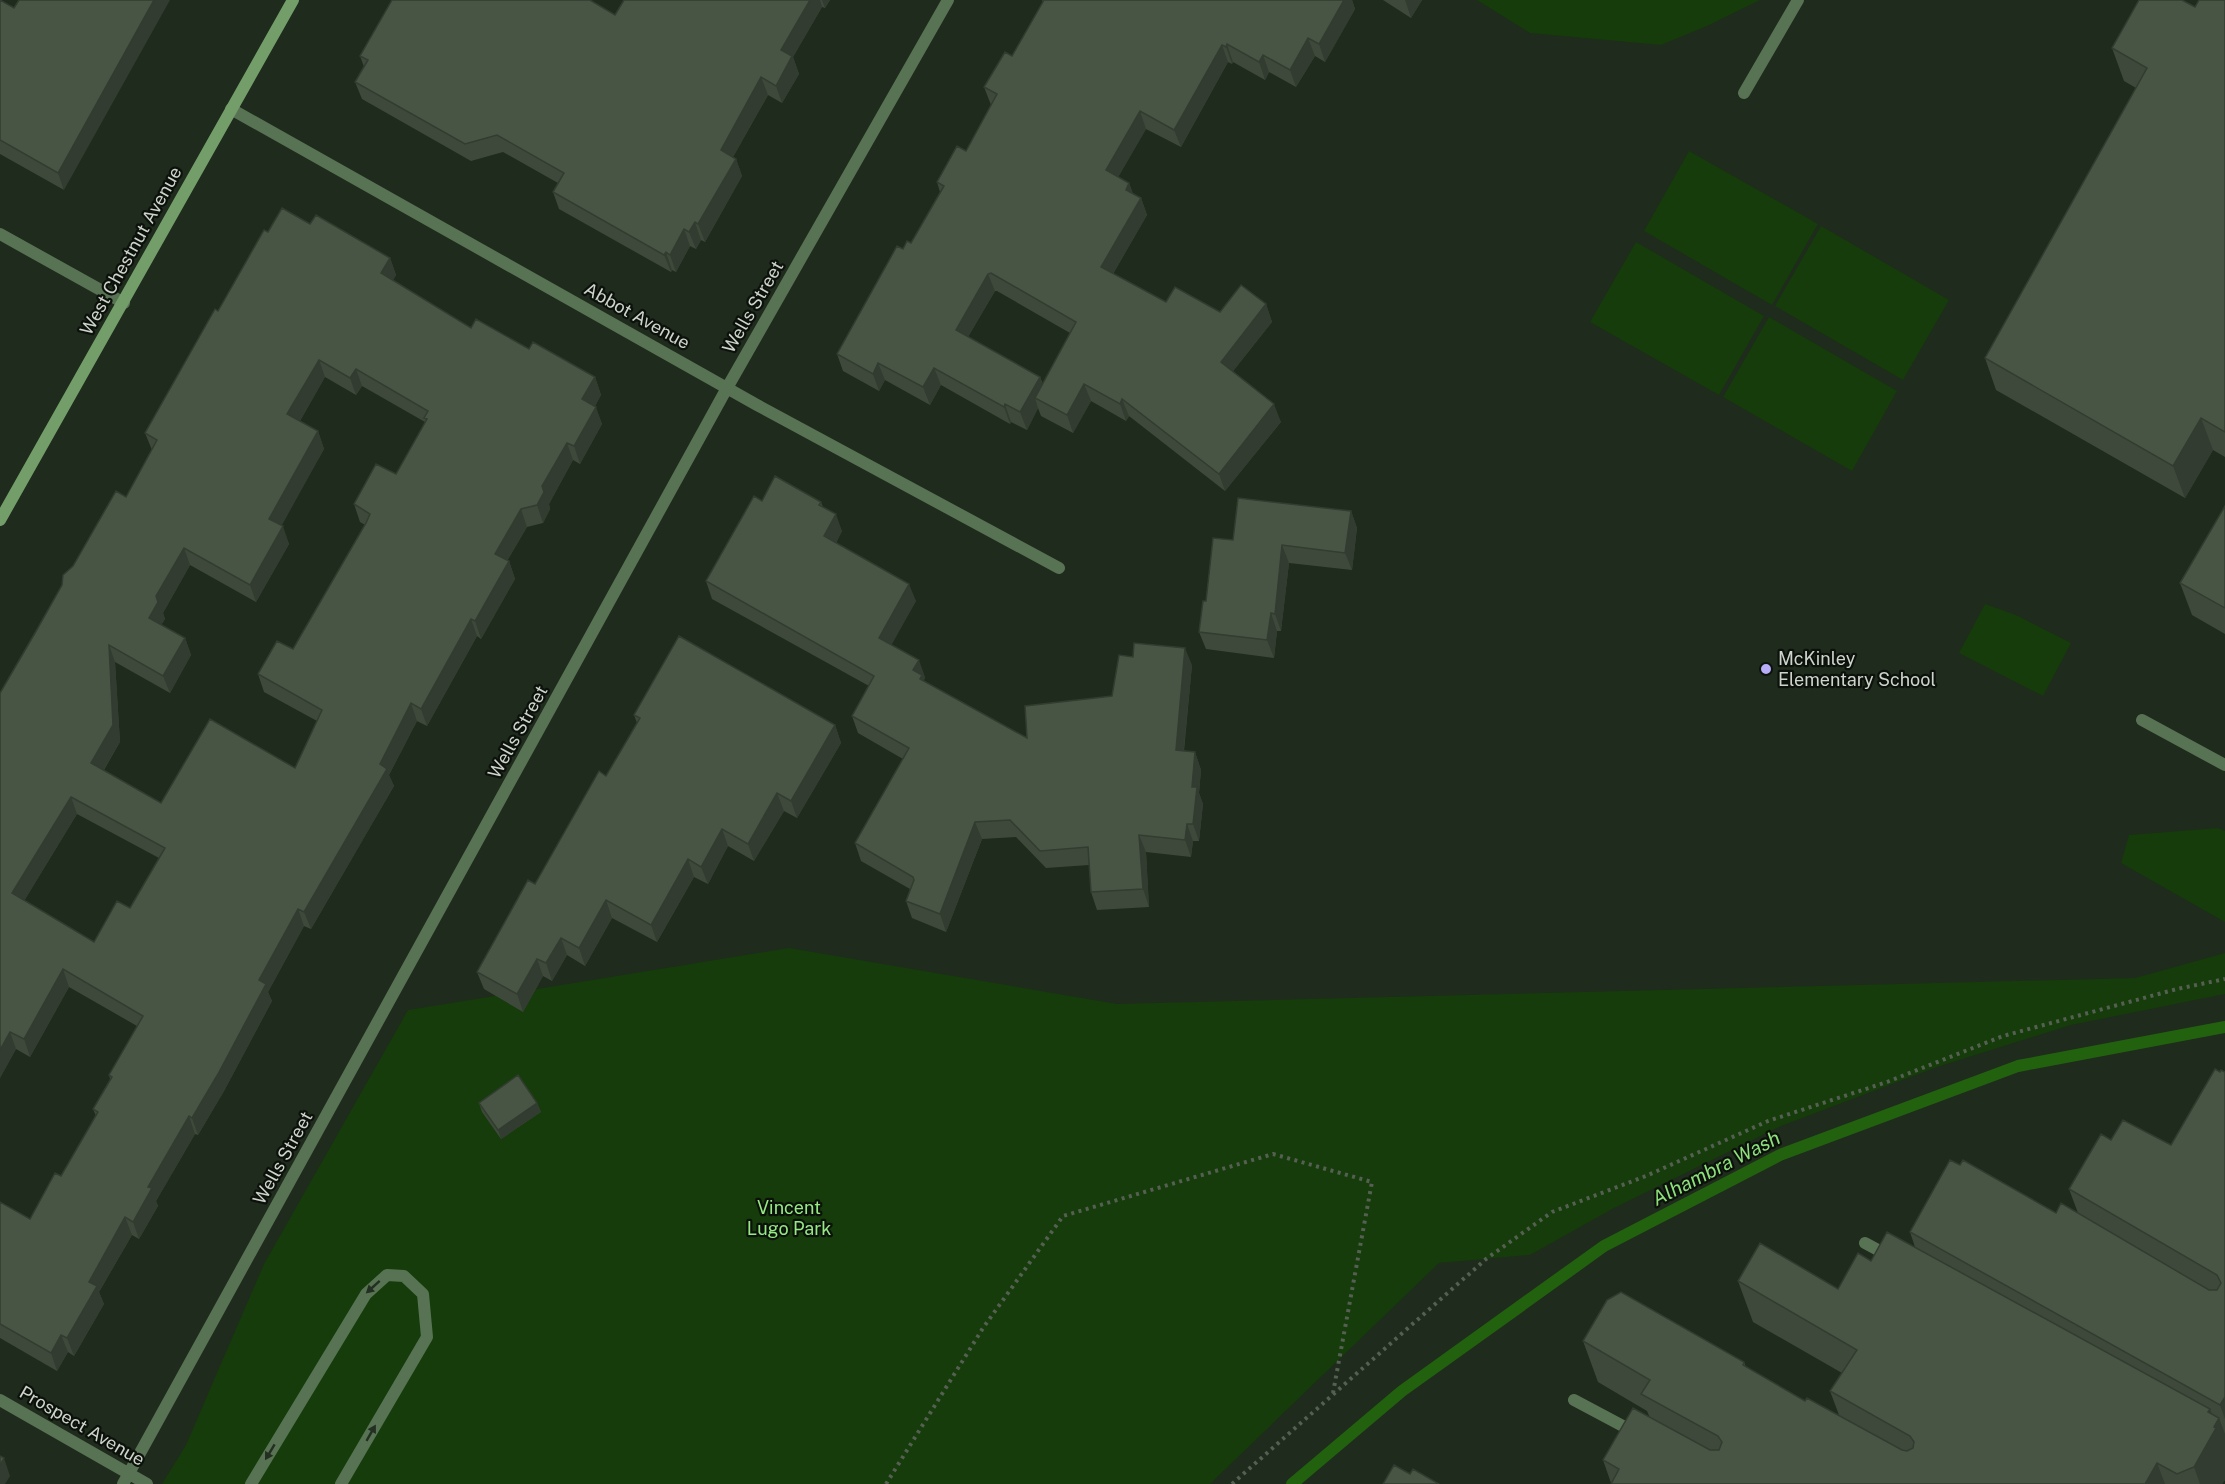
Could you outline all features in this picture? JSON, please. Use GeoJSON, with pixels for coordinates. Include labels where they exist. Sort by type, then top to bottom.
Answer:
{"type":"FeatureCollection","features":[{"type":"Feature","properties":{"kind":"street","name":"West Chestnut Avenue"},"geometry":{"type":"LineString","coordinates":[[0,520],[293,0]]}},
{"type":"Feature","properties":{"kind":"street","name":"Wells Street"},"geometry":{"type":"LineString","coordinates":[[126,1479],[727,388],[948,0]]}},
{"type":"Feature","properties":{"kind":"street"},"geometry":{"type":"LineString","coordinates":[[1744,93],[1798,0]]}},
{"type":"Feature","properties":{"kind":"street","name":"Abbot Avenue"},"geometry":{"type":"LineString","coordinates":[[231,109],[727,388],[1059,568]]}},
{"type":"Feature","properties":{"kind":"street"},"geometry":{"type":"LineString","coordinates":[[0,234],[124,303]]}},
{"type":"Feature","properties":{"kind":"street"},"geometry":{"type":"LineString","coordinates":[[2142,720],[2225,765]]}},
{"type":"Feature","properties":{"kind":"street"},"geometry":{"type":"LineString","coordinates":[[1865,1243],[1906,1265]]}},
{"type":"Feature","properties":{"kind":"street"},"geometry":{"type":"LineString","coordinates":[[250,1484],[366,1294],[387,1275],[404,1276],[423,1294],[427,1337],[341,1484]]}},
{"type":"Feature","properties":{"kind":"street","name":"Prospect Avenue"},"geometry":{"type":"LineString","coordinates":[[0,1400],[126,1479],[147,1484]]}},
{"type":"Feature","properties":{"kind":"street"},"geometry":{"type":"LineString","coordinates":[[1574,1400],[1647,1439]]}},
{"type":"Feature","properties":{"kind":"path"},"geometry":{"type":"LineString","coordinates":[[1232,1484],[1486,1259],[1552,1212],[1646,1176],[1768,1121],[1887,1082],[2003,1036],[2177,989],[2225,980]]}},
{"type":"Feature","properties":{"kind":"path"},"geometry":{"type":"LineString","coordinates":[[886,1484],[983,1328],[1063,1216],[1273,1154],[1372,1182],[1333,1394]]}},
{"type":"Feature","properties":{"kind":"green space"},"geometry":{"type":"Polygon","coordinates":[[[1477,0],[1760,0],[1661,45],[1530,33],[1477,0]]]}},
{"type":"Feature","properties":{"kind":"green space"},"geometry":{"type":"Polygon","coordinates":[[[1689,151],[1818,224],[1772,305],[1644,231],[1689,151]]]}},
{"type":"Feature","properties":{"kind":"green space"},"geometry":{"type":"Polygon","coordinates":[[[1821,226],[1949,300],[1903,380],[1775,306],[1821,226]]]}},
{"type":"Feature","properties":{"kind":"green space"},"geometry":{"type":"Polygon","coordinates":[[[1636,242],[1764,316],[1719,395],[1590,322],[1636,242]]]}},
{"type":"Feature","properties":{"kind":"green space"},"geometry":{"type":"Polygon","coordinates":[[[1769,317],[1897,391],[1852,471],[1723,397],[1769,317]]]}},
{"type":"Feature","properties":{"kind":"green space"},"geometry":{"type":"Polygon","coordinates":[[[1985,604],[2016,615],[2071,643],[2043,696],[1959,653],[1985,604]]]}},
{"type":"Feature","properties":{"kind":"green space"},"geometry":{"type":"Polygon","coordinates":[[[2218,828],[2225,831],[2225,922],[2121,863],[2129,835],[2218,828]]]}},
{"type":"Feature","properties":{"kind":"green space","name":"Vincent Lugo Park"},"geometry":{"type":"Polygon","coordinates":[[[789,948],[1117,1004],[2135,978],[2225,953],[2225,994],[2071,1025],[1937,1067],[1781,1126],[1614,1208],[1530,1255],[1439,1263],[1210,1484],[162,1484],[186,1445],[264,1264],[408,1010],[789,948]]]}},
{"type":"Feature","properties":{"kind":"building"},"geometry":{"type":"Polygon","coordinates":[[[0,0],[14,8],[19,0],[154,0],[58,173],[0,140],[0,0]]]}},
{"type":"Feature","properties":{"kind":"building"},"geometry":{"type":"Polygon","coordinates":[[[392,0],[590,0],[615,15],[624,0],[810,0],[781,50],[792,56],[776,86],[761,77],[721,150],[736,159],[698,224],[695,222],[689,232],[684,229],[670,255],[666,252],[664,255],[553,192],[564,173],[497,135],[465,144],[355,82],[368,60],[360,56],[392,0]]]}},
{"type":"Feature","properties":{"kind":"building"},"geometry":{"type":"Polygon","coordinates":[[[1044,0],[1344,0],[1319,44],[1308,38],[1290,70],[1263,55],[1259,62],[1227,44],[1226,47],[1222,45],[1174,130],[1140,111],[1106,170],[1129,183],[1126,190],[1141,198],[1101,267],[1166,302],[1175,287],[1220,312],[1241,285],[1266,304],[1221,362],[1274,404],[1219,474],[1122,399],[1120,404],[1084,384],[1067,415],[1035,398],[1076,322],[991,273],[988,274],[956,330],[1040,377],[1020,412],[1005,404],[1004,407],[934,368],[923,387],[878,363],[873,374],[837,354],[897,246],[903,249],[907,241],[911,243],[944,186],[937,182],[957,146],[966,151],[997,94],[984,87],[1005,52],[1012,56],[1044,0]]]}},
{"type":"Feature","properties":{"kind":"building"},"geometry":{"type":"Polygon","coordinates":[[[2139,0],[2182,0],[2195,7],[2199,0],[2225,0],[2225,432],[2201,418],[2173,466],[1985,358],[2147,68],[2112,48],[2139,0]]]}},
{"type":"Feature","properties":{"kind":"building"},"geometry":{"type":"Polygon","coordinates":[[[282,208],[310,224],[316,215],[390,258],[381,273],[471,328],[476,319],[529,349],[533,342],[595,377],[582,399],[596,407],[574,446],[567,443],[542,486],[544,492],[537,505],[521,509],[495,554],[509,561],[475,621],[471,619],[421,709],[411,703],[380,764],[387,769],[304,912],[298,909],[259,980],[266,984],[218,1074],[192,1118],[189,1116],[148,1187],[152,1188],[133,1222],[125,1217],[89,1282],[97,1286],[67,1338],[61,1335],[51,1353],[0,1324],[0,1202],[30,1219],[55,1173],[61,1176],[98,1112],[93,1109],[112,1077],[109,1075],[143,1016],[63,969],[24,1039],[10,1032],[0,1050],[0,693],[62,585],[63,575],[73,566],[116,491],[126,497],[157,440],[145,433],[215,309],[218,311],[264,230],[268,232],[282,208]],[[319,360],[287,414],[318,431],[269,519],[283,526],[250,585],[184,548],[156,596],[158,602],[149,618],[185,638],[163,676],[109,645],[113,725],[91,763],[161,803],[210,719],[295,768],[322,710],[258,674],[277,641],[293,649],[366,523],[370,514],[354,504],[376,464],[396,474],[427,419],[424,418],[428,411],[356,369],[350,378],[319,360]],[[71,797],[12,893],[94,942],[117,901],[130,908],[165,848],[71,797]]]}},
{"type":"Feature","properties":{"kind":"building"},"geometry":{"type":"Polygon","coordinates":[[[775,476],[821,502],[819,505],[836,514],[824,536],[909,584],[879,638],[919,660],[913,670],[922,675],[920,679],[1027,738],[1025,706],[1112,696],[1119,655],[1133,657],[1134,643],[1185,648],[1176,750],[1195,752],[1192,787],[1197,787],[1193,824],[1187,824],[1185,840],[1139,835],[1143,889],[1091,892],[1088,847],[1040,851],[1010,820],[975,822],[940,914],[906,901],[913,877],[855,843],[909,748],[852,716],[874,676],[706,581],[754,496],[762,501],[775,476]]]}},
{"type":"Feature","properties":{"kind":"building"},"geometry":{"type":"Polygon","coordinates":[[[1238,498],[1351,511],[1345,553],[1282,545],[1275,614],[1271,613],[1267,640],[1199,632],[1203,601],[1206,601],[1213,538],[1233,540],[1238,498]]]}},
{"type":"Feature","properties":{"kind":"building"},"geometry":{"type":"Polygon","coordinates":[[[2225,506],[2225,608],[2180,583],[2225,506]]]}},
{"type":"Feature","properties":{"kind":"building"},"geometry":{"type":"Polygon","coordinates":[[[679,636],[835,725],[791,801],[777,793],[748,844],[722,829],[701,867],[688,859],[651,925],[606,900],[579,948],[561,938],[546,963],[537,959],[517,994],[477,972],[528,880],[535,884],[599,771],[606,776],[640,718],[634,715],[679,636]]]}},
{"type":"Feature","properties":{"kind":"building"},"geometry":{"type":"Polygon","coordinates":[[[2215,1069],[2225,1072],[2225,1397],[2220,1405],[1910,1232],[1950,1160],[1960,1165],[1963,1160],[2056,1213],[2061,1203],[2209,1290],[2217,1290],[2221,1283],[2217,1275],[2069,1189],[2101,1134],[2111,1140],[2123,1120],[2171,1145],[2215,1069]]]}},
{"type":"Feature","properties":{"kind":"building"},"geometry":{"type":"Polygon","coordinates":[[[518,1075],[537,1103],[498,1130],[479,1103],[518,1075]]]}},
{"type":"Feature","properties":{"kind":"building"},"geometry":{"type":"Polygon","coordinates":[[[1887,1232],[2210,1409],[2208,1412],[2219,1418],[2214,1427],[2216,1428],[2194,1467],[2177,1474],[2157,1463],[2145,1484],[1611,1484],[1619,1469],[1603,1460],[1633,1408],[1710,1450],[1719,1450],[1722,1442],[1718,1436],[1641,1394],[1650,1380],[1583,1341],[1607,1300],[1621,1292],[1744,1362],[1743,1365],[1805,1401],[1807,1398],[1902,1450],[1907,1451],[1913,1448],[1914,1442],[1910,1436],[1830,1391],[1857,1350],[1738,1281],[1760,1243],[1838,1289],[1858,1253],[1871,1261],[1887,1232]]]}},
{"type":"Feature","properties":{"kind":"building"},"geometry":{"type":"Polygon","coordinates":[[[1394,1465],[1410,1474],[1413,1469],[1439,1484],[1383,1484],[1394,1465]]]}},
{"type":"Feature","properties":{"kind":"waterway","name":"Alhambra Wash"},"geometry":{"type":"LineString","coordinates":[[1292,1484],[1402,1391],[1604,1246],[1780,1155],[2018,1066],[2225,1027]]}},
{"type":"Feature","properties":{"kind":"place","name":"McKinley Elementary School"},"geometry":{"type":"Point","coordinates":[1766,669]}}]}
